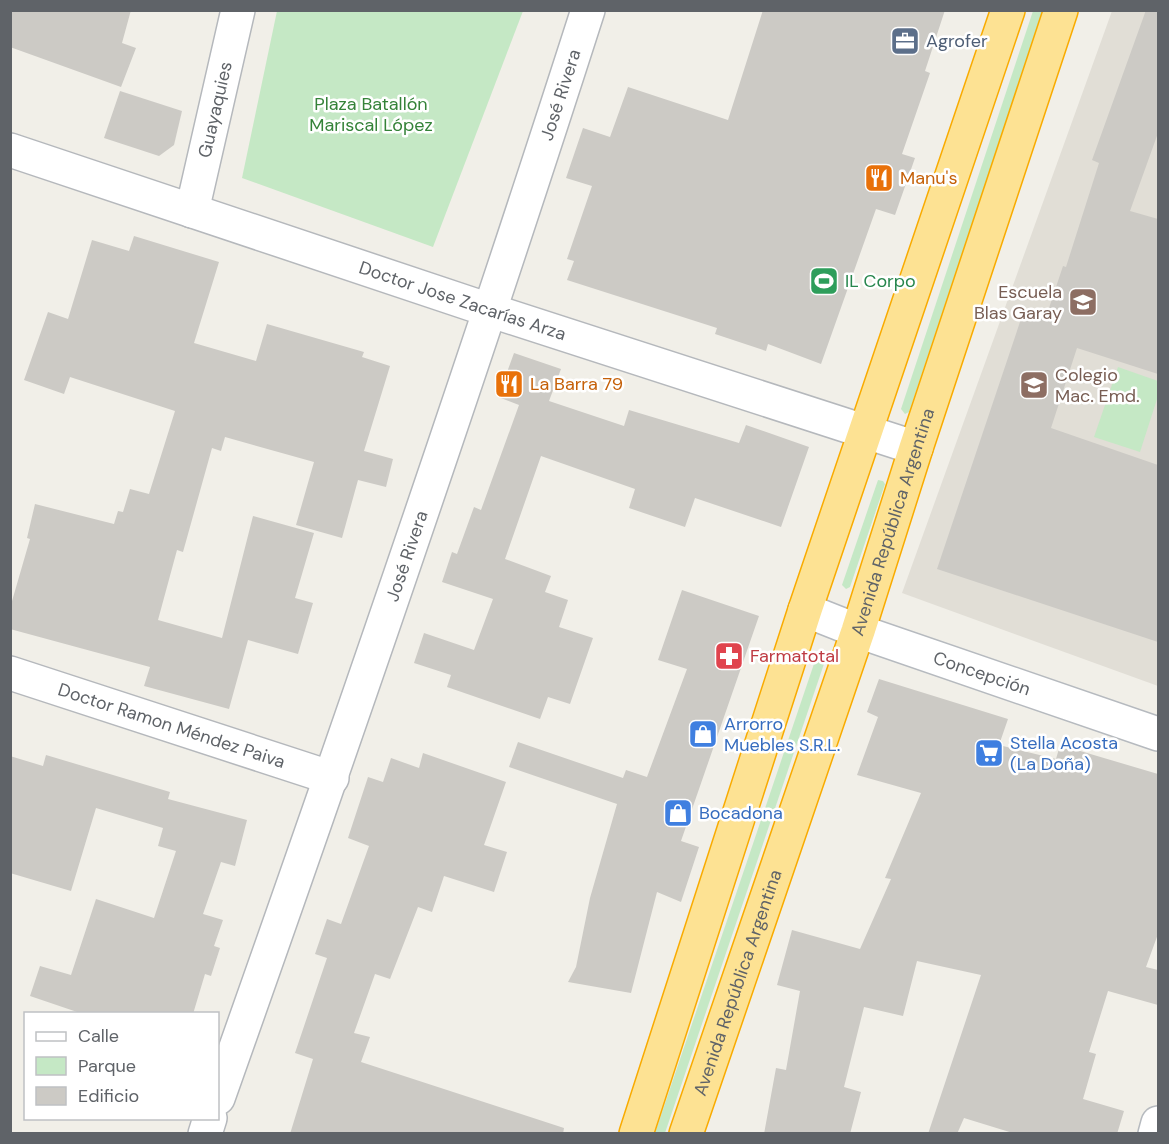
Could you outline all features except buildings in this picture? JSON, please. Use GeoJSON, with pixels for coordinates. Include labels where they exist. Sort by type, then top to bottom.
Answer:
{"type":"FeatureCollection","features":[{"type":"Feature","properties":{"kind":"highway"},"geometry":{"type":"LineString","coordinates":[[636,1134],[805,610],[1008,10]]}},
{"type":"Feature","properties":{"kind":"highway","name":"Avenida República Argentina"},"geometry":{"type":"LineString","coordinates":[[686,1134],[858,631],[1061,10]]}},
{"type":"Feature","properties":{"kind":"street","name":"Guayaquies"},"geometry":{"type":"LineString","coordinates":[[192,211],[238,10]]}},
{"type":"Feature","properties":{"kind":"street","name":"José Rivera"},"geometry":{"type":"LineString","coordinates":[[219,1095],[332,778],[492,311],[588,10]]}},
{"type":"Feature","properties":{"kind":"street","name":"Doctor Jose Zacarías Arza"},"geometry":{"type":"LineString","coordinates":[[10,150],[492,311],[916,448]]}},
{"type":"Feature","properties":{"kind":"street","name":"Concepción"},"geometry":{"type":"LineString","coordinates":[[805,610],[858,631],[1158,734]]}},
{"type":"Feature","properties":{"kind":"street","name":"Doctor Ramon Méndez Paiva"},"geometry":{"type":"LineString","coordinates":[[10,673],[332,778]]}},
{"type":"Feature","properties":{"kind":"street"},"geometry":{"type":"LineString","coordinates":[[1155,1134],[1158,1123]]}},
{"type":"Feature","properties":{"kind":"shaded area","name":"Escuela Blas Garay"},"geometry":{"type":"Polygon","coordinates":[[[1112,11],[1158,11],[1158,686],[902,593],[1112,11]]]}},
{"type":"Feature","properties":{"kind":"green space","name":"Plaza Batallón Mariscal López"},"geometry":{"type":"Polygon","coordinates":[[[277,11],[523,11],[433,247],[242,178],[277,11]]]}},
{"type":"Feature","properties":{"kind":"green space"},"geometry":{"type":"Polygon","coordinates":[[[1033,11],[1043,11],[909,412],[905,414],[901,409],[1033,11]]]}},
{"type":"Feature","properties":{"kind":"green space"},"geometry":{"type":"Polygon","coordinates":[[[1118,367],[1158,381],[1158,396],[1140,452],[1094,437],[1118,367]]]}},
{"type":"Feature","properties":{"kind":"green space"},"geometry":{"type":"Polygon","coordinates":[[[878,480],[885,484],[850,587],[846,589],[842,585],[878,480]]]}},
{"type":"Feature","properties":{"kind":"green space"},"geometry":{"type":"Polygon","coordinates":[[[826,651],[827,655],[665,1133],[655,1133],[818,652],[826,651]]]}},
{"type":"Feature","properties":{"kind":"place","name":"Agrofer"},"geometry":{"type":"Point","coordinates":[905,41]}},
{"type":"Feature","properties":{"kind":"place","name":"Manu's"},"geometry":{"type":"Point","coordinates":[879,178]}},
{"type":"Feature","properties":{"kind":"place","name":"IL Corpo"},"geometry":{"type":"Point","coordinates":[824,281]}},
{"type":"Feature","properties":{"kind":"place","name":"Escuela Blas Garay"},"geometry":{"type":"Point","coordinates":[1083,302]}},
{"type":"Feature","properties":{"kind":"place","name":"La Barra 79"},"geometry":{"type":"Point","coordinates":[509,384]}},
{"type":"Feature","properties":{"kind":"place","name":"Colegio Mac. Emd."},"geometry":{"type":"Point","coordinates":[1034,385]}},
{"type":"Feature","properties":{"kind":"place","name":"Farmatotal"},"geometry":{"type":"Point","coordinates":[729,656]}},
{"type":"Feature","properties":{"kind":"place","name":"Arrorro Muebles S.R.L."},"geometry":{"type":"Point","coordinates":[703,734]}},
{"type":"Feature","properties":{"kind":"place","name":"Stella Acosta (La Doña)"},"geometry":{"type":"Point","coordinates":[989,753]}},
{"type":"Feature","properties":{"kind":"place","name":"Bocadona"},"geometry":{"type":"Point","coordinates":[678,813]}}]}
